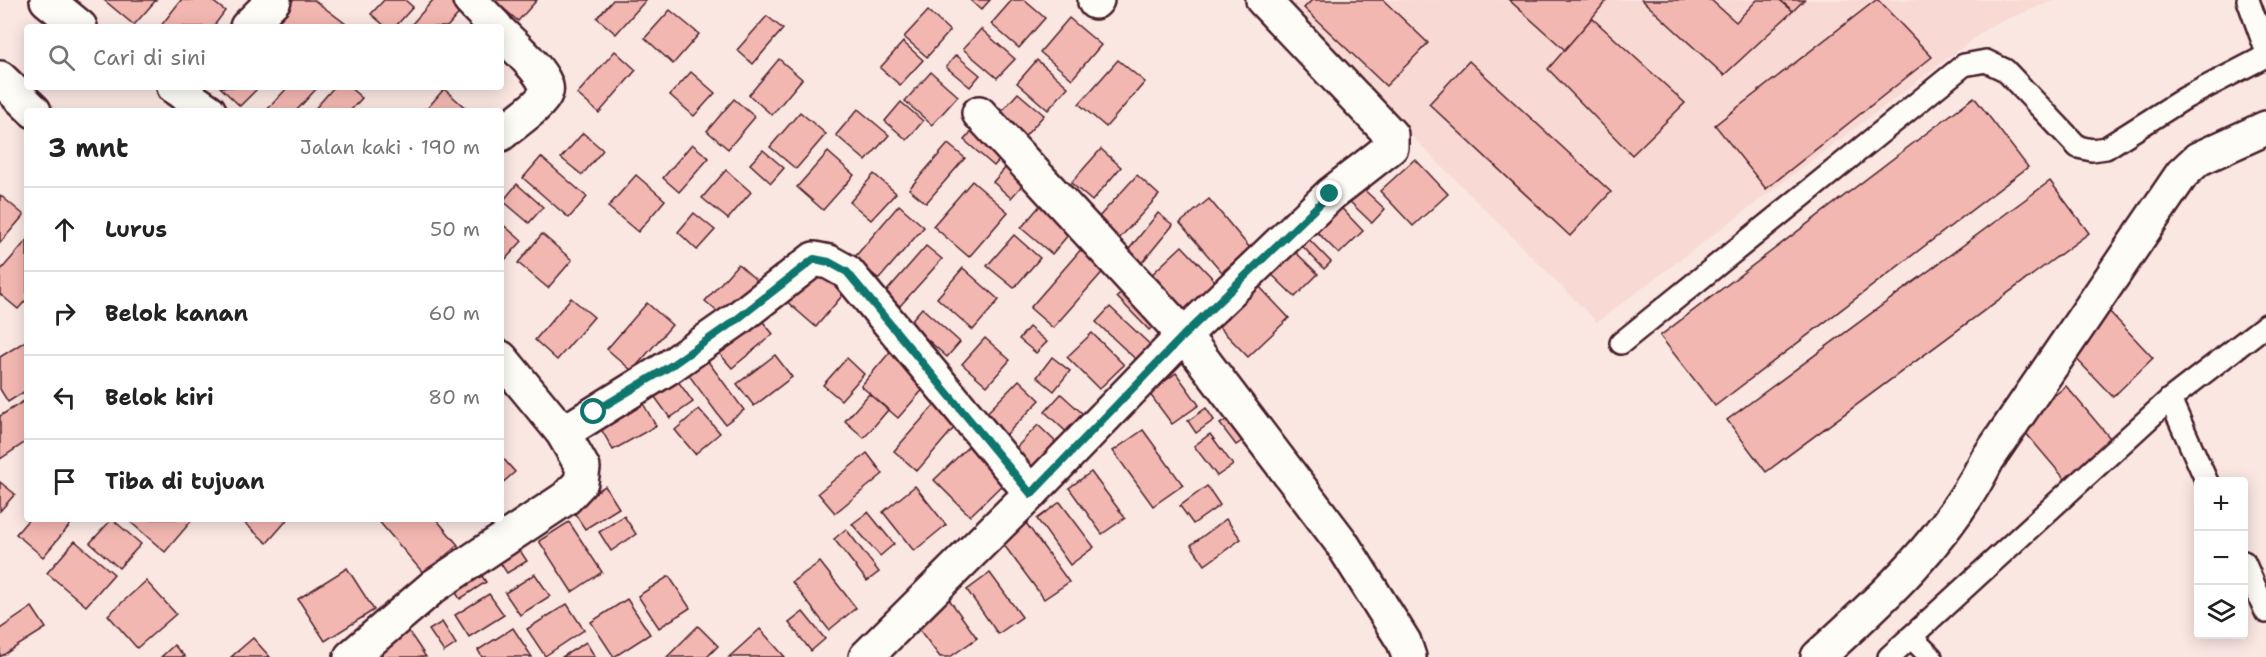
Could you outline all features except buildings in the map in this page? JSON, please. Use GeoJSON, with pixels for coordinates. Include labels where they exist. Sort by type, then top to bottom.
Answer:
{"type":"FeatureCollection","features":[{"type":"Feature","properties":{"kind":"street"},"geometry":{"type":"LineString","coordinates":[[47,0],[76,24]]}},
{"type":"Feature","properties":{"kind":"street"},"geometry":{"type":"LineString","coordinates":[[250,24],[274,0]]}},
{"type":"Feature","properties":{"kind":"street"},"geometry":{"type":"LineString","coordinates":[[470,0],[493,24]]}},
{"type":"Feature","properties":{"kind":"street"},"geometry":{"type":"LineString","coordinates":[[866,657],[1031,494],[1184,335],[1330,194],[1391,147],[1390,135],[1263,0]]}},
{"type":"Feature","properties":{"kind":"street"},"geometry":{"type":"LineString","coordinates":[[504,36],[539,72],[547,85],[546,93],[540,101],[504,131]]}},
{"type":"Feature","properties":{"kind":"street"},"geometry":{"type":"LineString","coordinates":[[0,78],[31,108]]}},
{"type":"Feature","properties":{"kind":"street"},"geometry":{"type":"LineString","coordinates":[[182,90],[205,108]]}},
{"type":"Feature","properties":{"kind":"street"},"geometry":{"type":"LineString","coordinates":[[979,113],[1184,335],[1341,542],[1399,652]]}},
{"type":"Feature","properties":{"kind":"street"},"geometry":{"type":"LineString","coordinates":[[1818,657],[1895,586],[1931,544],[1971,491],[1987,460],[2181,174],[2198,159],[2266,128]]}},
{"type":"Feature","properties":{"kind":"street"},"geometry":{"type":"LineString","coordinates":[[563,433],[669,367],[736,320],[814,259],[829,262],[847,272],[1031,494]]}},
{"type":"Feature","properties":{"kind":"street"},"geometry":{"type":"LineString","coordinates":[[353,656],[434,586],[566,498],[580,482],[583,468],[563,433],[504,362]]}},
{"type":"Feature","properties":{"kind":"lane"},"geometry":{"type":"LineString","coordinates":[[1621,343],[1964,65],[1986,61],[2005,70],[2078,147],[2092,150],[2106,148],[2201,89],[2262,56],[2248,0]]}},
{"type":"Feature","properties":{"kind":"lane"},"geometry":{"type":"LineString","coordinates":[[1889,657],[2170,399],[2264,326]]}},
{"type":"Feature","properties":{"kind":"lane"},"geometry":{"type":"LineString","coordinates":[[2170,399],[2206,477]]}},
{"type":"Feature","properties":{"kind":"lane"},"geometry":{"type":"LineString","coordinates":[[2248,571],[2266,612]]}},
{"type":"Feature","properties":{"kind":"lane"},"geometry":{"type":"LineString","coordinates":[[1911,637],[1931,657]]}},
{"type":"Feature","properties":{"kind":"shaded area"},"geometry":{"type":"Polygon","coordinates":[[[1276,0],[2055,0],[1992,25],[1597,322],[1276,0]]]}},
{"type":"Feature","properties":{"kind":"route"},"geometry":{"type":"LineString","coordinates":[[594,412],[669,367],[736,320],[814,259],[829,262],[847,272],[1031,494],[1184,335],[1330,194]]}}]}
